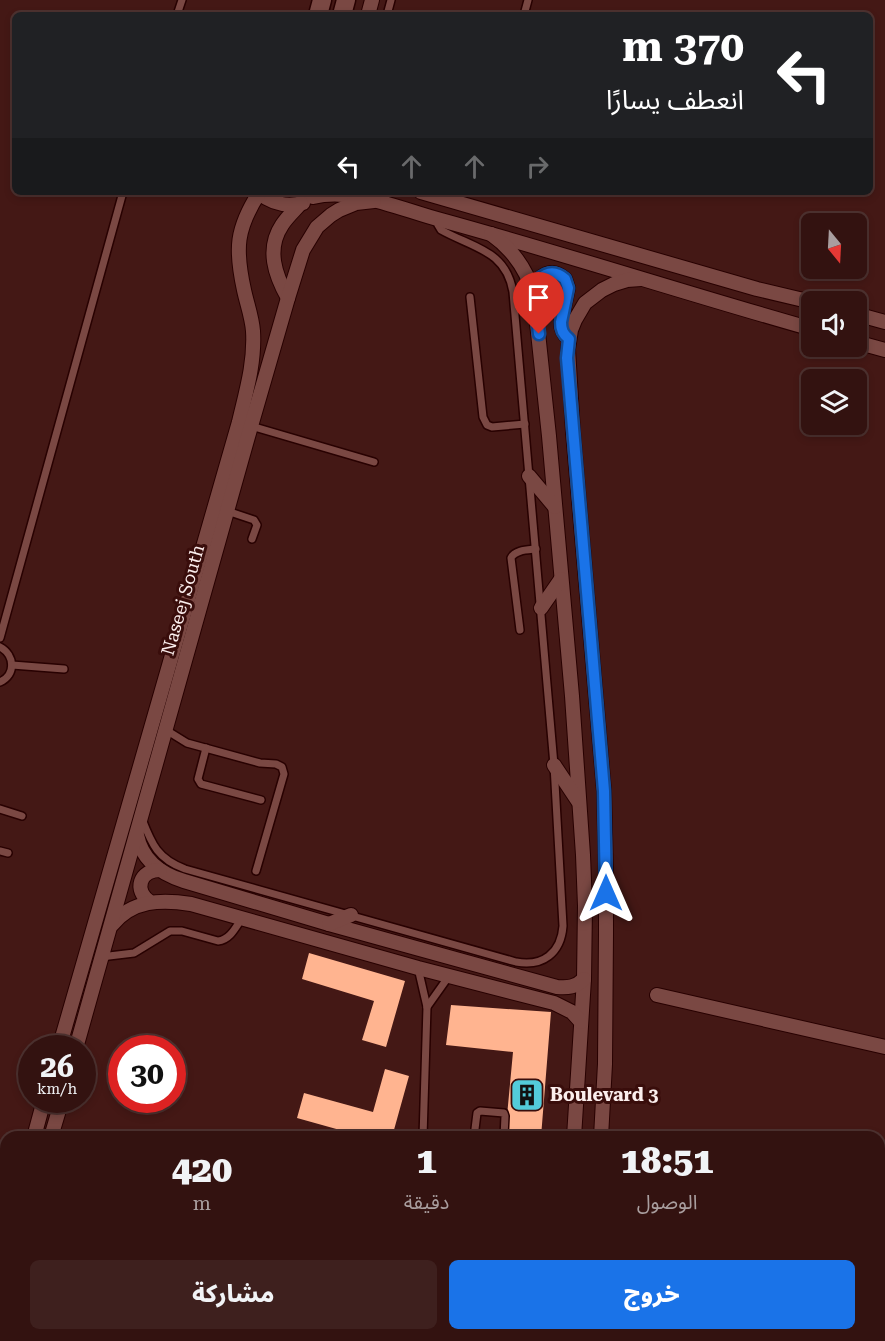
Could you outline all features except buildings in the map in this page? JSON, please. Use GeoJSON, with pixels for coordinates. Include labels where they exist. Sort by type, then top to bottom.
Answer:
{"type":"FeatureCollection","features":[{"type":"Feature","properties":{"kind":"street"},"geometry":{"type":"LineString","coordinates":[[63,1035],[249,383],[253,329],[239,260],[239,237],[247,214],[258,195]]}},
{"type":"Feature","properties":{"kind":"street"},"geometry":{"type":"LineString","coordinates":[[262,195],[274,203],[283,205],[311,197]]}},
{"type":"Feature","properties":{"kind":"street"},"geometry":{"type":"LineString","coordinates":[[345,195],[491,234],[801,326]]}},
{"type":"Feature","properties":{"kind":"street"},"geometry":{"type":"LineString","coordinates":[[431,195],[757,289],[801,299]]}},
{"type":"Feature","properties":{"kind":"street"},"geometry":{"type":"LineString","coordinates":[[288,298],[276,271],[273,248],[281,225],[311,197]]}},
{"type":"Feature","properties":{"kind":"street","name":"Naseej South"},"geometry":{"type":"LineString","coordinates":[[80,1035],[251,426],[303,250],[311,234],[331,215],[356,203],[374,201]]}},
{"type":"Feature","properties":{"kind":"street"},"geometry":{"type":"LineString","coordinates":[[491,234],[517,260],[532,290],[555,507],[584,855],[584,979],[574,1131]]}},
{"type":"Feature","properties":{"kind":"street"},"geometry":{"type":"LineString","coordinates":[[532,290],[537,280],[545,274],[555,273],[565,279],[568,288],[561,327],[562,332],[569,339]]}},
{"type":"Feature","properties":{"kind":"street"},"geometry":{"type":"LineString","coordinates":[[601,1131],[605,1064],[604,791],[567,358],[574,321],[585,303],[614,284],[641,279]]}},
{"type":"Feature","properties":{"kind":"street"},"geometry":{"type":"LineString","coordinates":[[750,311],[757,289]]}},
{"type":"Feature","properties":{"kind":"street"},"geometry":{"type":"LineString","coordinates":[[867,317],[885,322]]}},
{"type":"Feature","properties":{"kind":"street"},"geometry":{"type":"LineString","coordinates":[[867,345],[885,350]]}},
{"type":"Feature","properties":{"kind":"street"},"geometry":{"type":"LineString","coordinates":[[528,476],[555,507]]}},
{"type":"Feature","properties":{"kind":"street"},"geometry":{"type":"LineString","coordinates":[[541,608],[561,579]]}},
{"type":"Feature","properties":{"kind":"street"},"geometry":{"type":"LineString","coordinates":[[554,765],[579,802]]}},
{"type":"Feature","properties":{"kind":"street"},"geometry":{"type":"LineString","coordinates":[[137,834],[143,853],[160,870],[176,879],[329,924],[565,988],[576,986],[584,979]]}},
{"type":"Feature","properties":{"kind":"street"},"geometry":{"type":"LineString","coordinates":[[150,902],[140,891],[141,881],[150,871],[160,870]]}},
{"type":"Feature","properties":{"kind":"street"},"geometry":{"type":"LineString","coordinates":[[109,930],[126,912],[142,904],[174,901],[191,904],[561,1006],[572,1012],[581,1022]]}},
{"type":"Feature","properties":{"kind":"street"},"geometry":{"type":"LineString","coordinates":[[329,924],[351,915]]}},
{"type":"Feature","properties":{"kind":"street"},"geometry":{"type":"LineString","coordinates":[[438,941],[445,956]]}},
{"type":"Feature","properties":{"kind":"street"},"geometry":{"type":"LineString","coordinates":[[561,1006],[569,996],[565,988]]}},
{"type":"Feature","properties":{"kind":"street"},"geometry":{"type":"LineString","coordinates":[[657,995],[885,1047]]}},
{"type":"Feature","properties":{"kind":"street"},"geometry":{"type":"LineString","coordinates":[[36,1131],[40,1113]]}},
{"type":"Feature","properties":{"kind":"street"},"geometry":{"type":"LineString","coordinates":[[53,1131],[58,1113]]}},
{"type":"Feature","properties":{"kind":"lane"},"geometry":{"type":"LineString","coordinates":[[0,638],[122,195]]}},
{"type":"Feature","properties":{"kind":"lane"},"geometry":{"type":"LineString","coordinates":[[141,818],[154,847],[178,867],[522,963],[543,960],[558,946],[562,926],[554,765],[513,292],[509,276],[502,264],[491,254],[441,230],[438,220]]}},
{"type":"Feature","properties":{"kind":"lane"},"geometry":{"type":"LineString","coordinates":[[470,297],[484,422],[496,428],[525,424]]}},
{"type":"Feature","properties":{"kind":"lane"},"geometry":{"type":"LineString","coordinates":[[251,426],[374,462]]}},
{"type":"Feature","properties":{"kind":"lane"},"geometry":{"type":"LineString","coordinates":[[227,511],[254,520],[257,525],[252,539]]}},
{"type":"Feature","properties":{"kind":"lane"},"geometry":{"type":"LineString","coordinates":[[520,630],[511,558],[518,552],[536,549]]}},
{"type":"Feature","properties":{"kind":"lane"},"geometry":{"type":"LineString","coordinates":[[0,647],[10,655],[12,665],[9,676],[0,682]]}},
{"type":"Feature","properties":{"kind":"lane"},"geometry":{"type":"LineString","coordinates":[[12,665],[64,669]]}},
{"type":"Feature","properties":{"kind":"lane"},"geometry":{"type":"LineString","coordinates":[[166,729],[181,741],[260,763],[280,765],[284,769],[256,871]]}},
{"type":"Feature","properties":{"kind":"lane"},"geometry":{"type":"LineString","coordinates":[[206,748],[198,779],[201,784],[261,800]]}},
{"type":"Feature","properties":{"kind":"lane"},"geometry":{"type":"LineString","coordinates":[[0,809],[22,816]]}},
{"type":"Feature","properties":{"kind":"lane"},"geometry":{"type":"LineString","coordinates":[[0,851],[8,854]]}},
{"type":"Feature","properties":{"kind":"lane"},"geometry":{"type":"LineString","coordinates":[[100,959],[134,953],[170,931],[182,931],[219,941],[224,940],[228,938],[242,918]]}},
{"type":"Feature","properties":{"kind":"lane"},"geometry":{"type":"LineString","coordinates":[[418,968],[427,1007],[423,1131]]}},
{"type":"Feature","properties":{"kind":"lane"},"geometry":{"type":"LineString","coordinates":[[427,1007],[449,976]]}},
{"type":"Feature","properties":{"kind":"lane"},"geometry":{"type":"LineString","coordinates":[[475,1131],[477,1113],[480,1111],[504,1113],[504,1131]]}},
{"type":"Feature","properties":{"kind":"place","name":"Boulevard 3"},"geometry":{"type":"Point","coordinates":[527,1095]}},
{"type":"Feature","properties":{"kind":"route"},"geometry":{"type":"LineString","coordinates":[[539,334],[532,290],[537,280],[545,274],[555,273],[565,279],[568,288],[561,327],[562,332],[569,339],[567,358],[604,791],[606,893]]}}]}
